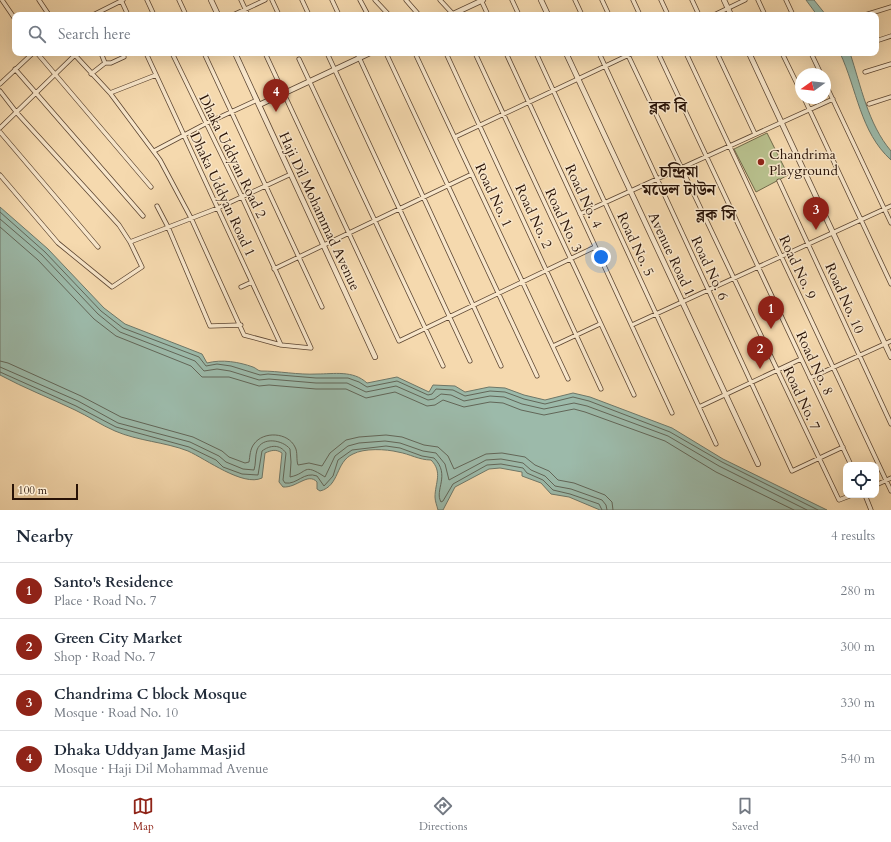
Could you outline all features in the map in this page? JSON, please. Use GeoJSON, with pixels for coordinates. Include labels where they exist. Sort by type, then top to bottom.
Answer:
{"type":"FeatureCollection","features":[{"type":"Feature","properties":{"kind":"street"},"geometry":{"type":"LineString","coordinates":[[2,0],[12,15]]}},
{"type":"Feature","properties":{"kind":"street"},"geometry":{"type":"LineString","coordinates":[[39,0],[47,12]]}},
{"type":"Feature","properties":{"kind":"street"},"geometry":{"type":"LineString","coordinates":[[99,12],[122,0],[127,12]]}},
{"type":"Feature","properties":{"kind":"street"},"geometry":{"type":"LineString","coordinates":[[147,0],[153,12]]}},
{"type":"Feature","properties":{"kind":"street"},"geometry":{"type":"LineString","coordinates":[[179,0],[185,12]]}},
{"type":"Feature","properties":{"kind":"street"},"geometry":{"type":"LineString","coordinates":[[211,0],[217,12]]}},
{"type":"Feature","properties":{"kind":"street"},"geometry":{"type":"LineString","coordinates":[[241,0],[246,12]]}},
{"type":"Feature","properties":{"kind":"street"},"geometry":{"type":"LineString","coordinates":[[239,12],[265,0]]}},
{"type":"Feature","properties":{"kind":"street"},"geometry":{"type":"LineString","coordinates":[[272,0],[278,12]]}},
{"type":"Feature","properties":{"kind":"street"},"geometry":{"type":"LineString","coordinates":[[302,0],[308,12]]}},
{"type":"Feature","properties":{"kind":"street"},"geometry":{"type":"LineString","coordinates":[[332,0],[338,12]]}},
{"type":"Feature","properties":{"kind":"street"},"geometry":{"type":"LineString","coordinates":[[360,0],[366,12]]}},
{"type":"Feature","properties":{"kind":"street"},"geometry":{"type":"LineString","coordinates":[[376,0],[386,12]]}},
{"type":"Feature","properties":{"kind":"street"},"geometry":{"type":"LineString","coordinates":[[406,0],[416,12]]}},
{"type":"Feature","properties":{"kind":"street"},"geometry":{"type":"LineString","coordinates":[[440,0],[452,12]]}},
{"type":"Feature","properties":{"kind":"street"},"geometry":{"type":"LineString","coordinates":[[457,12],[473,2],[482,0],[487,12]]}},
{"type":"Feature","properties":{"kind":"street"},"geometry":{"type":"LineString","coordinates":[[512,0],[518,12]]}},
{"type":"Feature","properties":{"kind":"street"},"geometry":{"type":"LineString","coordinates":[[541,0],[547,12]]}},
{"type":"Feature","properties":{"kind":"street"},"geometry":{"type":"LineString","coordinates":[[575,0],[581,12]]}},
{"type":"Feature","properties":{"kind":"street"},"geometry":{"type":"LineString","coordinates":[[602,0],[608,12]]}},
{"type":"Feature","properties":{"kind":"street"},"geometry":{"type":"LineString","coordinates":[[633,0],[639,12]]}},
{"type":"Feature","properties":{"kind":"street"},"geometry":{"type":"LineString","coordinates":[[661,0],[667,12]]}},
{"type":"Feature","properties":{"kind":"street"},"geometry":{"type":"LineString","coordinates":[[692,0],[698,12]]}},
{"type":"Feature","properties":{"kind":"street"},"geometry":{"type":"LineString","coordinates":[[724,0],[730,12]]}},
{"type":"Feature","properties":{"kind":"street"},"geometry":{"type":"LineString","coordinates":[[720,12],[745,0]]}},
{"type":"Feature","properties":{"kind":"street"},"geometry":{"type":"LineString","coordinates":[[758,0],[764,12]]}},
{"type":"Feature","properties":{"kind":"street"},"geometry":{"type":"LineString","coordinates":[[786,0],[792,12]]}},
{"type":"Feature","properties":{"kind":"street"},"geometry":{"type":"LineString","coordinates":[[875,12],[891,7]]}},
{"type":"Feature","properties":{"kind":"street"},"geometry":{"type":"LineString","coordinates":[[879,40],[891,36]]}},
{"type":"Feature","properties":{"kind":"street"},"geometry":{"type":"LineString","coordinates":[[0,84],[30,56]]}},
{"type":"Feature","properties":{"kind":"street"},"geometry":{"type":"LineString","coordinates":[[40,56],[151,187]]}},
{"type":"Feature","properties":{"kind":"street"},"geometry":{"type":"LineString","coordinates":[[0,128],[38,93],[72,56]]}},
{"type":"Feature","properties":{"kind":"street"},"geometry":{"type":"LineString","coordinates":[[76,56],[110,93],[154,151],[191,218],[241,325],[244,335],[281,345]]}},
{"type":"Feature","properties":{"kind":"street"},"geometry":{"type":"LineString","coordinates":[[102,56],[105,62]]}},
{"type":"Feature","properties":{"kind":"street","name":"Dhaka Uddyan Road 1"},"geometry":{"type":"LineString","coordinates":[[147,56],[281,345]]}},
{"type":"Feature","properties":{"kind":"street","name":"Dhaka Uddyan Road 2"},"geometry":{"type":"LineString","coordinates":[[173,56],[205,124],[242,197],[311,348],[281,345]]}},
{"type":"Feature","properties":{"kind":"street"},"geometry":{"type":"LineString","coordinates":[[205,56],[322,307]]}},
{"type":"Feature","properties":{"kind":"street","name":"Haji Dil Mohammad Avenue"},"geometry":{"type":"LineString","coordinates":[[236,56],[375,357]]}},
{"type":"Feature","properties":{"kind":"street"},"geometry":{"type":"LineString","coordinates":[[266,56],[399,340],[595,247]]}},
{"type":"Feature","properties":{"kind":"street"},"geometry":{"type":"LineString","coordinates":[[328,56],[470,361]]}},
{"type":"Feature","properties":{"kind":"street"},"geometry":{"type":"LineString","coordinates":[[154,151],[205,124],[231,112],[284,93],[335,69],[356,56]]}},
{"type":"Feature","properties":{"kind":"street"},"geometry":{"type":"LineString","coordinates":[[358,56],[501,366]]}},
{"type":"Feature","properties":{"kind":"street"},"geometry":{"type":"LineString","coordinates":[[387,56],[536,376]]}},
{"type":"Feature","properties":{"kind":"street","name":"Road No. 1"},"geometry":{"type":"LineString","coordinates":[[416,56],[568,379]]}},
{"type":"Feature","properties":{"kind":"street","name":"Road No. 2"},"geometry":{"type":"LineString","coordinates":[[447,56],[601,389]]}},
{"type":"Feature","properties":{"kind":"street","name":"Road No. 3"},"geometry":{"type":"LineString","coordinates":[[476,56],[634,395]]}},
{"type":"Feature","properties":{"kind":"street","name":"Road No. 4"},"geometry":{"type":"LineString","coordinates":[[507,56],[672,413]]}},
{"type":"Feature","properties":{"kind":"street","name":"Road No. 5"},"geometry":{"type":"LineString","coordinates":[[537,56],[716,444]]}},
{"type":"Feature","properties":{"kind":"street","name":"Avenue Road 1"},"geometry":{"type":"LineString","coordinates":[[567,56],[758,464]]}},
{"type":"Feature","properties":{"kind":"street","name":"Road No. 6"},"geometry":{"type":"LineString","coordinates":[[600,56],[792,470],[818,458]]}},
{"type":"Feature","properties":{"kind":"street"},"geometry":{"type":"LineString","coordinates":[[455,137],[554,91],[624,56]]}},
{"type":"Feature","properties":{"kind":"street","name":"Road No. 7"},"geometry":{"type":"LineString","coordinates":[[629,56],[818,458],[839,500],[844,498]]}},
{"type":"Feature","properties":{"kind":"street","name":"Road No. 8"},"geometry":{"type":"LineString","coordinates":[[659,56],[850,462]]}},
{"type":"Feature","properties":{"kind":"street","name":"Road No. 9"},"geometry":{"type":"LineString","coordinates":[[687,56],[891,491]]}},
{"type":"Feature","properties":{"kind":"street"},"geometry":{"type":"LineString","coordinates":[[718,56],[755,134]]}},
{"type":"Feature","properties":{"kind":"street"},"geometry":{"type":"LineString","coordinates":[[750,56],[891,357]]}},
{"type":"Feature","properties":{"kind":"street"},"geometry":{"type":"LineString","coordinates":[[783,56],[795,80]]}},
{"type":"Feature","properties":{"kind":"street"},"geometry":{"type":"LineString","coordinates":[[812,56],[818,68]]}},
{"type":"Feature","properties":{"kind":"street"},"geometry":{"type":"LineString","coordinates":[[105,62],[111,63],[124,57]]}},
{"type":"Feature","properties":{"kind":"street"},"geometry":{"type":"LineString","coordinates":[[299,59],[443,366]]}},
{"type":"Feature","properties":{"kind":"street"},"geometry":{"type":"LineString","coordinates":[[91,74],[105,62]]}},
{"type":"Feature","properties":{"kind":"street"},"geometry":{"type":"LineString","coordinates":[[865,72],[891,64]]}},
{"type":"Feature","properties":{"kind":"street"},"geometry":{"type":"LineString","coordinates":[[15,69],[38,93],[143,216]]}},
{"type":"Feature","properties":{"kind":"street"},"geometry":{"type":"LineString","coordinates":[[110,93],[156,75]]}},
{"type":"Feature","properties":{"kind":"street"},"geometry":{"type":"LineString","coordinates":[[0,91],[17,113],[118,225],[130,242],[142,267],[112,287],[58,243],[0,175]]}},
{"type":"Feature","properties":{"kind":"street"},"geometry":{"type":"LineString","coordinates":[[831,95],[891,223]]}},
{"type":"Feature","properties":{"kind":"street"},"geometry":{"type":"LineString","coordinates":[[869,104],[891,97]]}},
{"type":"Feature","properties":{"kind":"street"},"geometry":{"type":"LineString","coordinates":[[580,214],[833,99]]}},
{"type":"Feature","properties":{"kind":"street"},"geometry":{"type":"LineString","coordinates":[[806,104],[891,284]]}},
{"type":"Feature","properties":{"kind":"street"},"geometry":{"type":"LineString","coordinates":[[0,132],[98,246]]}},
{"type":"Feature","properties":{"kind":"street"},"geometry":{"type":"LineString","coordinates":[[130,242],[218,208],[291,174]]}},
{"type":"Feature","properties":{"kind":"street"},"geometry":{"type":"LineString","coordinates":[[274,269],[472,174]]}},
{"type":"Feature","properties":{"kind":"street","name":"Road No. 10"},"geometry":{"type":"LineString","coordinates":[[779,181],[891,424]]}},
{"type":"Feature","properties":{"kind":"street"},"geometry":{"type":"LineString","coordinates":[[157,206],[168,227],[210,326],[241,325]]}},
{"type":"Feature","properties":{"kind":"street"},"geometry":{"type":"LineString","coordinates":[[632,326],[891,206]]}},
{"type":"Feature","properties":{"kind":"street"},"geometry":{"type":"LineString","coordinates":[[240,287],[252,282]]}},
{"type":"Feature","properties":{"kind":"street"},"geometry":{"type":"LineString","coordinates":[[553,346],[600,324]]}},
{"type":"Feature","properties":{"kind":"street"},"geometry":{"type":"LineString","coordinates":[[810,378],[891,341]]}},
{"type":"Feature","properties":{"kind":"street"},"geometry":{"type":"LineString","coordinates":[[699,407],[801,359]]}},
{"type":"Feature","properties":{"kind":"street"},"geometry":{"type":"LineString","coordinates":[[818,458],[843,447]]}},
{"type":"Feature","properties":{"kind":"street"},"geometry":{"type":"LineString","coordinates":[[879,484],[891,478]]}},
{"type":"Feature","properties":{"kind":"street"},"geometry":{"type":"LineString","coordinates":[[866,498],[872,510]]}},
{"type":"Feature","properties":{"kind":"green space","name":"Chandrima Playground"},"geometry":{"type":"Polygon","coordinates":[[[767,133],[788,175],[756,192],[734,149],[767,133]]]}},
{"type":"Feature","properties":{"kind":"water"},"geometry":{"type":"Polygon","coordinates":[[[806,0],[814,0],[824,12],[815,12],[806,0]]]}},
{"type":"Feature","properties":{"kind":"water"},"geometry":{"type":"Polygon","coordinates":[[[841,56],[851,56],[866,104],[876,129],[891,151],[891,160],[872,137],[860,110],[841,56]]]}},
{"type":"Feature","properties":{"kind":"water"},"geometry":{"type":"Polygon","coordinates":[[[0,207],[48,249],[104,308],[125,324],[202,354],[207,363],[219,361],[236,362],[253,367],[259,371],[303,374],[350,374],[367,383],[397,377],[429,392],[433,385],[455,386],[465,392],[489,387],[505,388],[524,395],[545,400],[573,393],[590,397],[672,428],[723,459],[827,510],[600,510],[569,497],[551,494],[541,483],[522,476],[522,472],[500,468],[489,469],[455,487],[443,510],[438,510],[435,492],[438,473],[435,464],[431,460],[393,451],[381,450],[358,452],[347,458],[343,462],[331,484],[320,491],[317,489],[317,482],[314,479],[306,479],[288,487],[283,487],[279,482],[282,453],[276,450],[265,453],[262,478],[254,480],[235,476],[188,451],[115,431],[75,410],[0,375],[0,207]]]}},
{"type":"Feature","properties":{"kind":"place","name":"Dhaka Uddyan Jame Masjid"},"geometry":{"type":"Point","coordinates":[276,112]}},
{"type":"Feature","properties":{"kind":"place","name":"Chandrima Playground"},"geometry":{"type":"Point","coordinates":[761,162]}},
{"type":"Feature","properties":{"kind":"place","name":"Chandrima C block Mosque"},"geometry":{"type":"Point","coordinates":[816,230]}},
{"type":"Feature","properties":{"kind":"place","name":"Santo's Residence"},"geometry":{"type":"Point","coordinates":[771,329]}},
{"type":"Feature","properties":{"kind":"place","name":"Green City Market"},"geometry":{"type":"Point","coordinates":[760,369]}},
{"type":"Feature","properties":{"kind":"district","name":"ব্লক বি"},"geometry":{"type":"Point","coordinates":[668,106]}},
{"type":"Feature","properties":{"kind":"district","name":"চন্দ্রিমা মডেল টাউন"},"geometry":{"type":"Point","coordinates":[679,180]}},
{"type":"Feature","properties":{"kind":"district","name":"ব্লক সি"},"geometry":{"type":"Point","coordinates":[716,214]}}]}
